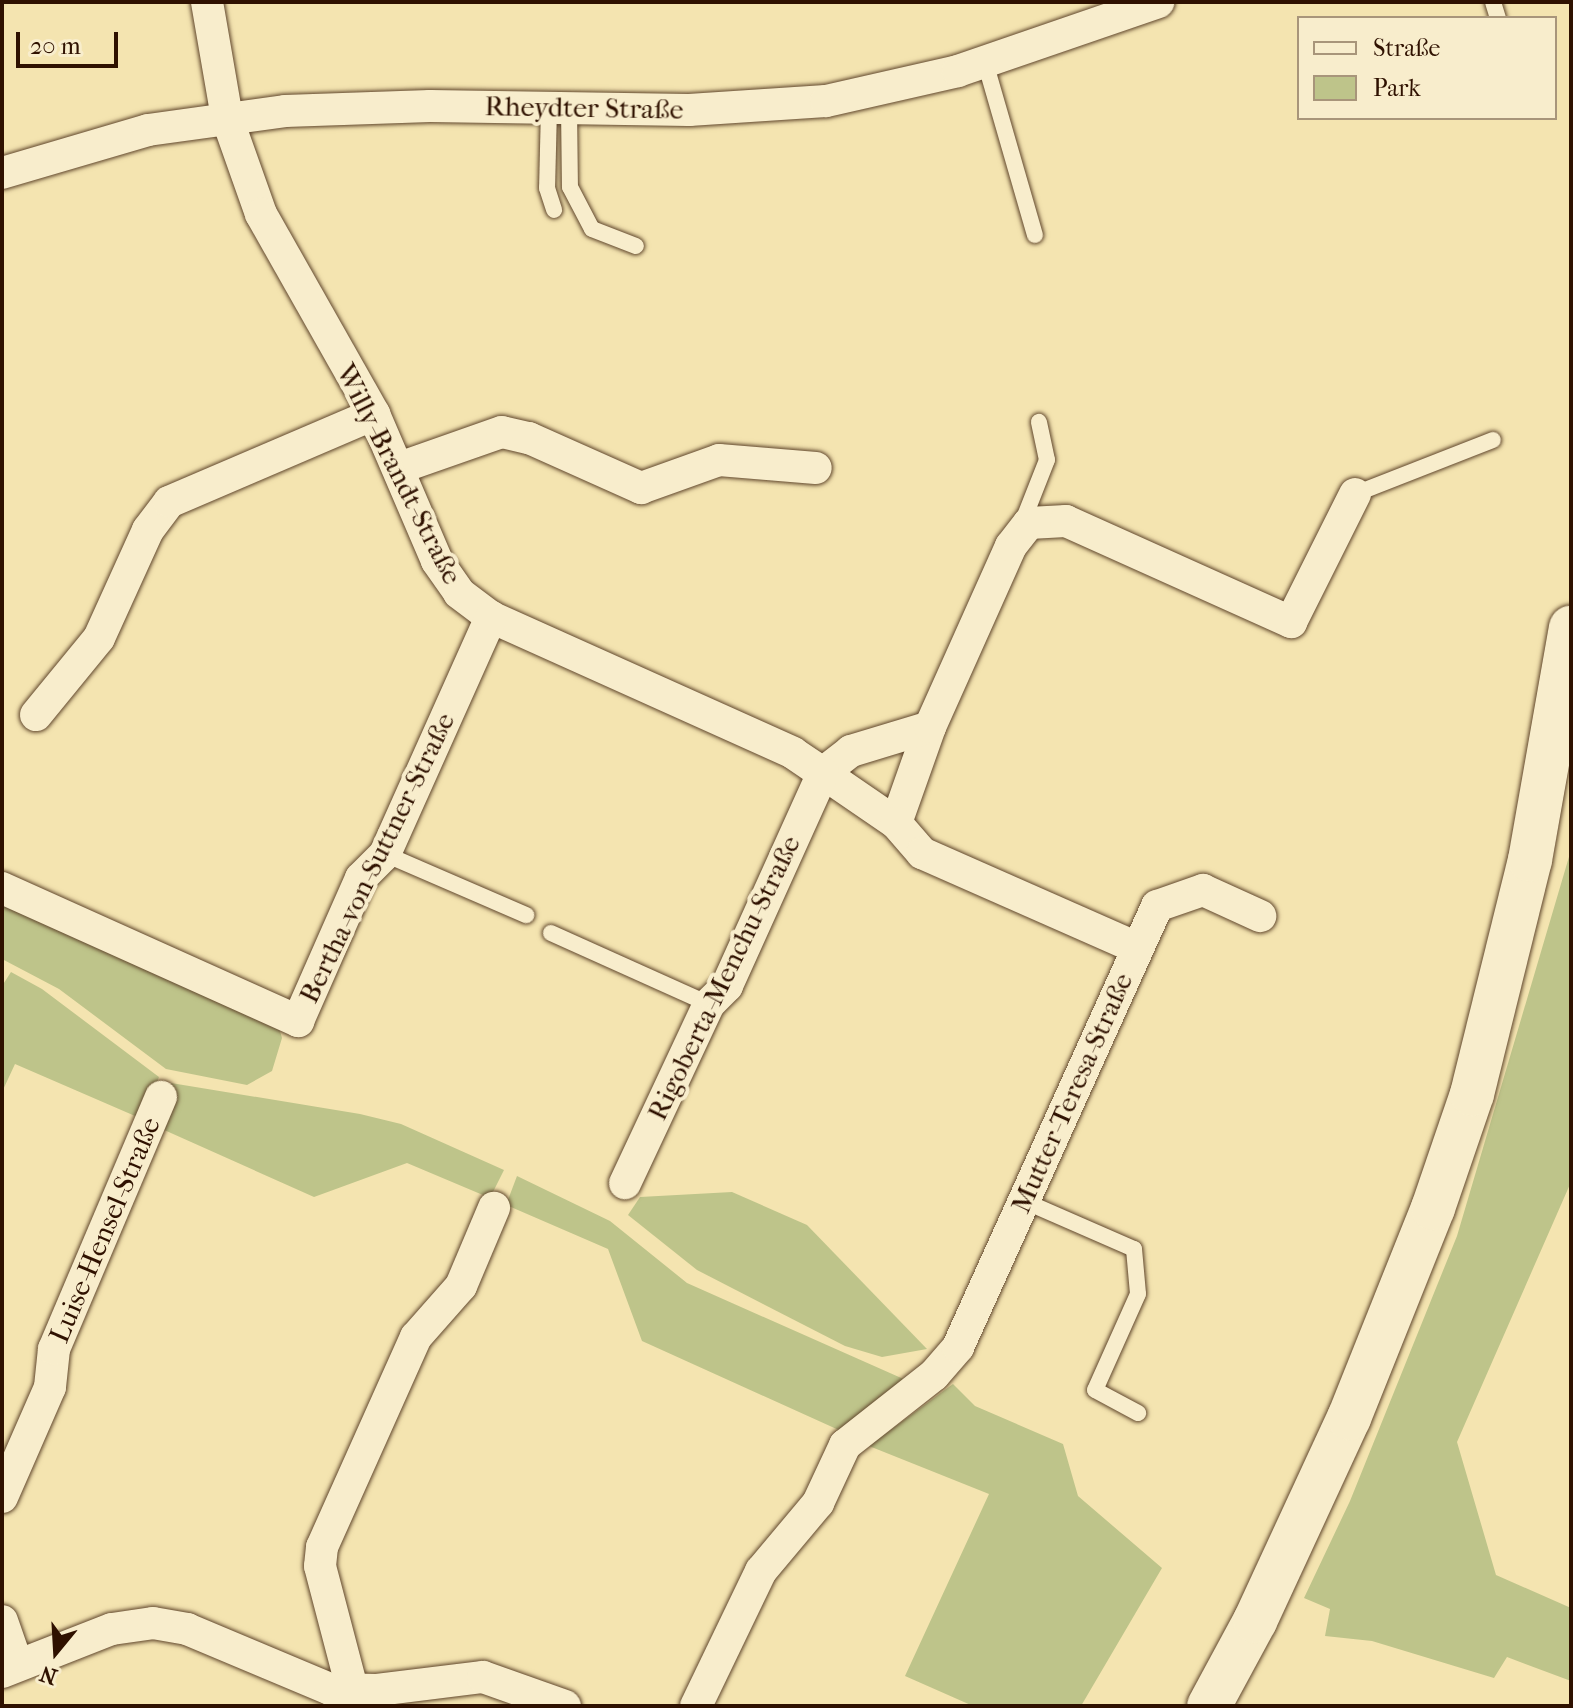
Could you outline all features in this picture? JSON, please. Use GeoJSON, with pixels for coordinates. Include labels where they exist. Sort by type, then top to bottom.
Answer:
{"type":"FeatureCollection","features":[{"type":"Feature","properties":{"kind":"main road"},"geometry":{"type":"LineString","coordinates":[[1209,1706],[1255,1621],[1349,1418],[1462,1122],[1488,1039],[1530,860],[1571,628]]}},
{"type":"Feature","properties":{"kind":"street","name":"Willy-Brandt-Straße"},"geometry":{"type":"LineString","coordinates":[[207,2],[227,118],[270,233],[374,414],[442,571],[466,600],[491,617],[793,753],[896,823],[922,853],[1137,948]]}},
{"type":"Feature","properties":{"kind":"street","name":"Rheydter Straße"},"geometry":{"type":"LineString","coordinates":[[2,173],[118,137],[227,118],[338,107],[701,110],[803,104],[891,88],[985,62],[1106,11],[1158,2]]}},
{"type":"Feature","properties":{"kind":"street"},"geometry":{"type":"LineString","coordinates":[[36,715],[99,638],[164,507],[187,490],[374,414]]}},
{"type":"Feature","properties":{"kind":"street"},"geometry":{"type":"LineString","coordinates":[[399,468],[496,432],[529,438],[641,488],[719,460],[816,468]]}},
{"type":"Feature","properties":{"kind":"street"},"geometry":{"type":"LineString","coordinates":[[896,823],[930,727],[1017,535],[1034,520],[1066,521],[1291,622],[1355,494]]}},
{"type":"Feature","properties":{"kind":"street","name":"Bertha-von-Suttner-Straße"},"geometry":{"type":"LineString","coordinates":[[2,888],[298,1021],[361,878],[385,854],[491,617]]}},
{"type":"Feature","properties":{"kind":"street"},"geometry":{"type":"LineString","coordinates":[[823,773],[851,751],[930,727]]}},
{"type":"Feature","properties":{"kind":"street","name":"Rigoberta-Menchu-Straße"},"geometry":{"type":"LineString","coordinates":[[625,1183],[709,1004],[727,986],[823,773]]}},
{"type":"Feature","properties":{"kind":"street","name":"Mutter-Teresa-Straße"},"geometry":{"type":"LineString","coordinates":[[696,1706],[761,1571],[818,1503],[845,1445],[934,1375],[962,1340],[1157,906],[1203,890],[1260,916]]}},
{"type":"Feature","properties":{"kind":"street","name":"Luise-Hensel-Straße"},"geometry":{"type":"LineString","coordinates":[[2,1497],[50,1387],[54,1349],[161,1097]]}},
{"type":"Feature","properties":{"kind":"street"},"geometry":{"type":"LineString","coordinates":[[367,1696],[320,1566],[322,1547],[416,1337],[461,1286],[494,1208]]}},
{"type":"Feature","properties":{"kind":"street"},"geometry":{"type":"LineString","coordinates":[[2,1621],[9,1668],[121,1626],[153,1623],[199,1634],[319,1686],[367,1696],[483,1677],[565,1706]]}},
{"type":"Feature","properties":{"kind":"lane"},"geometry":{"type":"LineString","coordinates":[[985,62],[1035,235]]}},
{"type":"Feature","properties":{"kind":"lane"},"geometry":{"type":"LineString","coordinates":[[554,210],[547,188],[559,108]]}},
{"type":"Feature","properties":{"kind":"lane"},"geometry":{"type":"LineString","coordinates":[[559,108],[570,187],[592,229],[636,246]]}},
{"type":"Feature","properties":{"kind":"lane"},"geometry":{"type":"LineString","coordinates":[[1017,535],[1047,460],[1039,422]]}},
{"type":"Feature","properties":{"kind":"lane"},"geometry":{"type":"LineString","coordinates":[[1355,494],[1493,440]]}},
{"type":"Feature","properties":{"kind":"lane"},"geometry":{"type":"LineString","coordinates":[[385,854],[526,915]]}},
{"type":"Feature","properties":{"kind":"lane"},"geometry":{"type":"LineString","coordinates":[[551,933],[709,1004]]}},
{"type":"Feature","properties":{"kind":"lane"},"geometry":{"type":"LineString","coordinates":[[1024,1201],[1134,1249],[1138,1294],[1095,1390],[1138,1413]]}},
{"type":"Feature","properties":{"kind":"green space"},"geometry":{"type":"Polygon","coordinates":[[[1571,850],[1571,1182],[1457,1442],[1496,1575],[1571,1608],[1571,1681],[1507,1657],[1494,1678],[1372,1641],[1325,1636],[1330,1609],[1304,1598],[1350,1501],[1457,1236],[1571,850]]]}},
{"type":"Feature","properties":{"kind":"green space"},"geometry":{"type":"Polygon","coordinates":[[[2,900],[278,1024],[282,1038],[272,1071],[247,1085],[166,1069],[59,989],[2,959],[2,900]]]}},
{"type":"Feature","properties":{"kind":"green space"},"geometry":{"type":"Polygon","coordinates":[[[11,972],[42,989],[159,1077],[142,1119],[15,1064],[2,1092],[2,986],[11,972]]]}},
{"type":"Feature","properties":{"kind":"green space"},"geometry":{"type":"Polygon","coordinates":[[[171,1083],[360,1114],[401,1124],[504,1170],[490,1198],[407,1163],[314,1197],[153,1125],[171,1083]]]}},
{"type":"Feature","properties":{"kind":"green space"},"geometry":{"type":"Polygon","coordinates":[[[517,1176],[610,1221],[687,1283],[908,1381],[841,1431],[642,1341],[608,1249],[506,1205],[517,1176]]]}},
{"type":"Feature","properties":{"kind":"green space"},"geometry":{"type":"Polygon","coordinates":[[[732,1192],[807,1225],[927,1349],[882,1357],[845,1346],[697,1270],[628,1215],[640,1197],[732,1192]]]}},
{"type":"Feature","properties":{"kind":"green space"},"geometry":{"type":"Polygon","coordinates":[[[953,1384],[975,1406],[1063,1444],[1078,1496],[1162,1568],[1081,1706],[973,1706],[905,1676],[989,1494],[869,1446],[953,1384]]]}}]}
